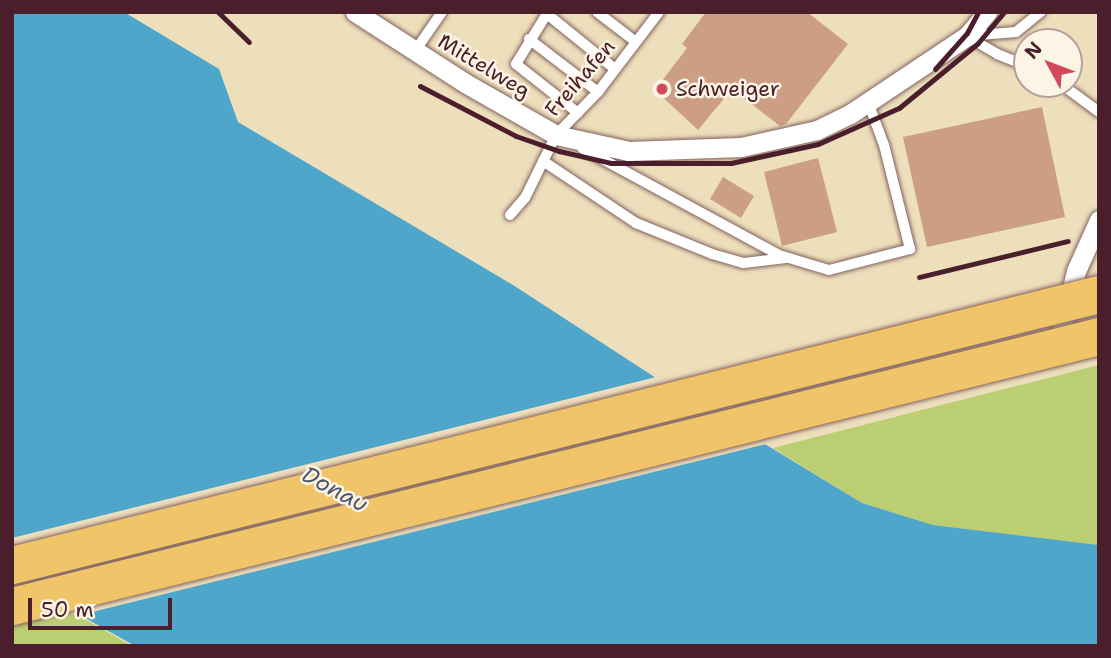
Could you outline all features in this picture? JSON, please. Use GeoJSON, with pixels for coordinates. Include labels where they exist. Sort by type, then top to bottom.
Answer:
{"type":"FeatureCollection","features":[{"type":"Feature","properties":{"kind":"highway"},"geometry":{"type":"LineString","coordinates":[[12,565],[1099,294]]}},
{"type":"Feature","properties":{"kind":"highway"},"geometry":{"type":"LineString","coordinates":[[12,606],[1099,336]]}},
{"type":"Feature","properties":{"kind":"street","name":"Mittelweg"},"geometry":{"type":"LineString","coordinates":[[355,12],[556,135],[629,151],[741,147],[817,130],[868,102],[967,36],[982,14]]}},
{"type":"Feature","properties":{"kind":"street"},"geometry":{"type":"LineString","coordinates":[[1053,363],[1076,271],[1099,220]]}},
{"type":"Feature","properties":{"kind":"lane"},"geometry":{"type":"LineString","coordinates":[[415,51],[442,12]]}},
{"type":"Feature","properties":{"kind":"lane"},"geometry":{"type":"LineString","coordinates":[[597,12],[636,42]]}},
{"type":"Feature","properties":{"kind":"lane"},"geometry":{"type":"LineString","coordinates":[[967,36],[1016,32],[1041,12]]}},
{"type":"Feature","properties":{"kind":"lane"},"geometry":{"type":"LineString","coordinates":[[578,113],[516,64],[547,13],[615,69]]}},
{"type":"Feature","properties":{"kind":"lane","name":"Freihafen"},"geometry":{"type":"LineString","coordinates":[[510,215],[525,198],[556,135],[598,92],[655,14]]}},
{"type":"Feature","properties":{"kind":"lane"},"geometry":{"type":"LineString","coordinates":[[967,36],[997,54],[1013,60]]}},
{"type":"Feature","properties":{"kind":"lane"},"geometry":{"type":"LineString","coordinates":[[529,39],[598,92]]}},
{"type":"Feature","properties":{"kind":"lane"},"geometry":{"type":"LineString","coordinates":[[1080,98],[1099,112]]}},
{"type":"Feature","properties":{"kind":"lane"},"geometry":{"type":"LineString","coordinates":[[556,135],[788,258],[829,270],[910,249],[884,145],[868,102]]}},
{"type":"Feature","properties":{"kind":"lane"},"geometry":{"type":"LineString","coordinates":[[543,161],[636,223],[712,254],[744,263],[788,258]]}},
{"type":"Feature","properties":{"kind":"green space"},"geometry":{"type":"Polygon","coordinates":[[[1099,365],[1099,545],[933,525],[862,503],[773,448],[1099,365]]]}},
{"type":"Feature","properties":{"kind":"green space"},"geometry":{"type":"Polygon","coordinates":[[[67,609],[132,646],[12,646],[12,625],[67,609]]]}},
{"type":"Feature","properties":{"kind":"water","name":"Donau"},"geometry":{"type":"Polygon","coordinates":[[[12,12],[124,12],[219,69],[238,122],[513,285],[653,376],[862,503],[933,525],[1099,545],[1099,646],[135,646],[12,577],[12,12]]]}},
{"type":"Feature","properties":{"kind":"pier"},"geometry":{"type":"Polygon","coordinates":[[[660,376],[770,443],[76,616],[12,581],[12,538],[660,376]]]}},
{"type":"Feature","properties":{"kind":"building"},"geometry":{"type":"Polygon","coordinates":[[[706,12],[807,12],[848,44],[786,124],[780,126],[732,89],[698,130],[655,90],[687,48],[682,44],[706,12]]]}},
{"type":"Feature","properties":{"kind":"building"},"geometry":{"type":"Polygon","coordinates":[[[1042,107],[1065,217],[927,247],[903,137],[1042,107]]]}},
{"type":"Feature","properties":{"kind":"building"},"geometry":{"type":"Polygon","coordinates":[[[818,158],[837,232],[782,246],[764,172],[818,158]]]}},
{"type":"Feature","properties":{"kind":"building"},"geometry":{"type":"Polygon","coordinates":[[[723,177],[754,196],[741,218],[710,199],[723,177]]]}},
{"type":"Feature","properties":{"kind":"railway"},"geometry":{"type":"LineString","coordinates":[[218,12],[249,42]]}},
{"type":"Feature","properties":{"kind":"railway"},"geometry":{"type":"LineString","coordinates":[[935,69],[967,33],[978,12]]}},
{"type":"Feature","properties":{"kind":"railway"},"geometry":{"type":"LineString","coordinates":[[420,86],[516,136],[559,151],[611,163],[731,163],[818,144],[899,108],[978,43],[1004,12]]}},
{"type":"Feature","properties":{"kind":"railway"},"geometry":{"type":"LineString","coordinates":[[919,277],[1068,241]]}},
{"type":"Feature","properties":{"kind":"place","name":"Schweiger"},"geometry":{"type":"Point","coordinates":[662,89]}}]}
